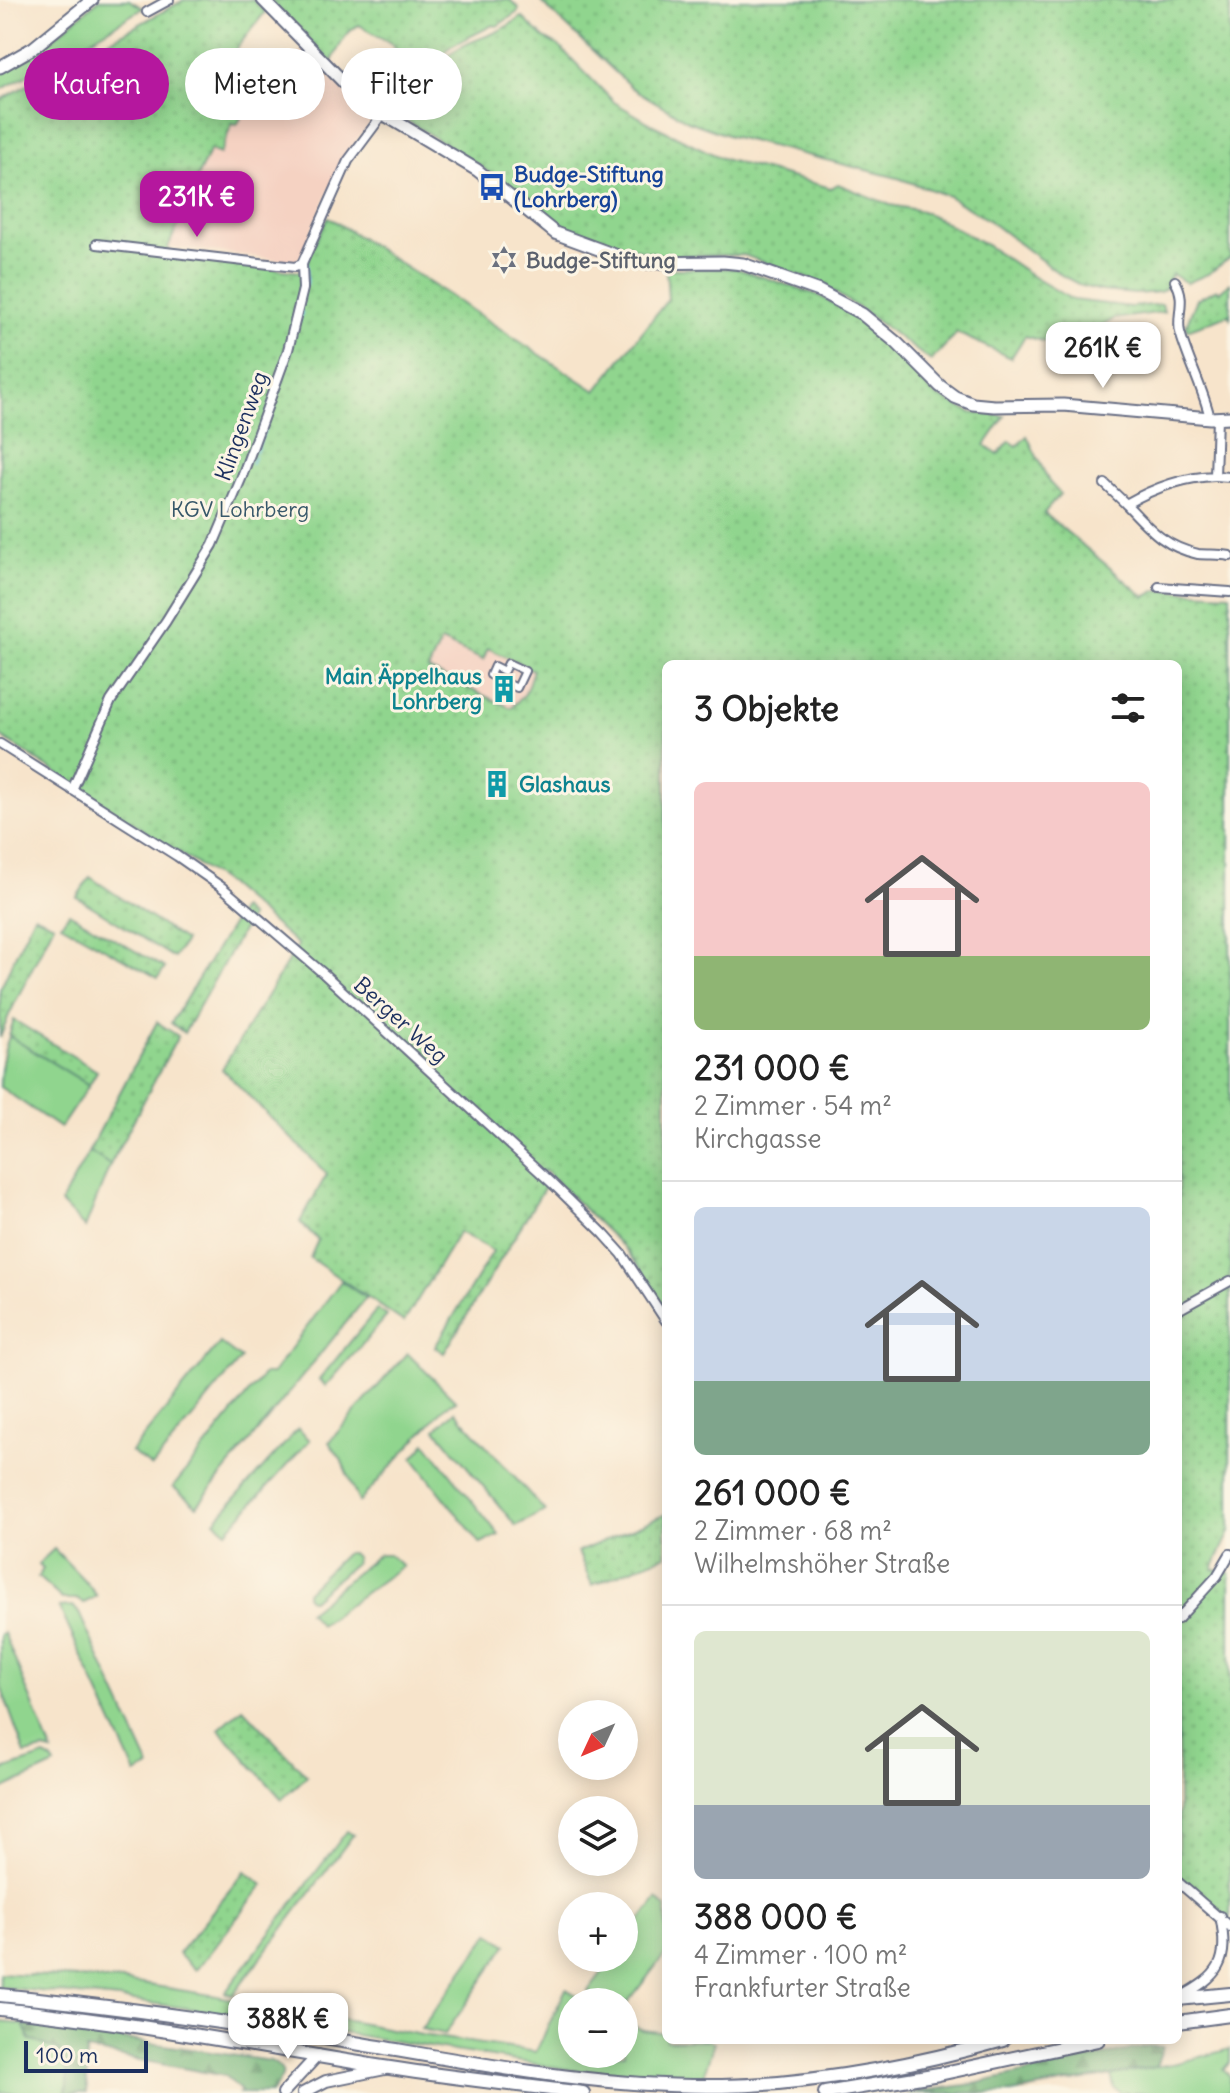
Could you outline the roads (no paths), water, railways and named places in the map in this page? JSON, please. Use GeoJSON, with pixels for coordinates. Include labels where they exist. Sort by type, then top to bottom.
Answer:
{"type":"FeatureCollection","features":[{"type":"Feature","properties":{"kind":"main road"},"geometry":{"type":"LineString","coordinates":[[0,67],[33,48],[92,0]]}},
{"type":"Feature","properties":{"kind":"main road"},"geometry":{"type":"LineString","coordinates":[[263,0],[341,80]]}},
{"type":"Feature","properties":{"kind":"main road"},"geometry":{"type":"LineString","coordinates":[[393,120],[477,170],[549,229],[572,240],[643,263],[743,264],[819,291],[862,314],[940,386],[955,397],[973,404],[1063,405],[1230,417]]}},
{"type":"Feature","properties":{"kind":"main road"},"geometry":{"type":"LineString","coordinates":[[1182,1998],[1230,1994]]}},
{"type":"Feature","properties":{"kind":"main road"},"geometry":{"type":"LineString","coordinates":[[0,1995],[169,2015],[501,2067],[642,2084],[722,2086],[802,2081],[917,2062],[987,2044]]}},
{"type":"Feature","properties":{"kind":"main road"},"geometry":{"type":"LineString","coordinates":[[0,2009],[87,2018],[392,2068],[583,2093]]}},
{"type":"Feature","properties":{"kind":"main road"},"geometry":{"type":"LineString","coordinates":[[1182,2021],[1230,2015]]}},
{"type":"Feature","properties":{"kind":"main road"},"geometry":{"type":"LineString","coordinates":[[318,2055],[357,2043]]}},
{"type":"Feature","properties":{"kind":"main road"},"geometry":{"type":"LineString","coordinates":[[825,2093],[939,2074],[1079,2044]]}},
{"type":"Feature","properties":{"kind":"street"},"geometry":{"type":"LineString","coordinates":[[147,12],[169,0]]}},
{"type":"Feature","properties":{"kind":"street","name":"Klingenweg"},"geometry":{"type":"LineString","coordinates":[[72,790],[111,701],[213,545],[231,505],[288,350],[303,289],[302,264],[348,161],[379,120]]}},
{"type":"Feature","properties":{"kind":"street"},"geometry":{"type":"LineString","coordinates":[[97,244],[295,267],[302,264]]}},
{"type":"Feature","properties":{"kind":"street"},"geometry":{"type":"LineString","coordinates":[[1175,281],[1181,300],[1180,330],[1213,418],[1215,476]]}},
{"type":"Feature","properties":{"kind":"street"},"geometry":{"type":"LineString","coordinates":[[1126,504],[1182,481],[1230,477]]}},
{"type":"Feature","properties":{"kind":"street"},"geometry":{"type":"LineString","coordinates":[[1105,484],[1171,546],[1196,553],[1228,553]]}},
{"type":"Feature","properties":{"kind":"street"},"geometry":{"type":"LineString","coordinates":[[1159,587],[1230,592]]}},
{"type":"Feature","properties":{"kind":"street"},"geometry":{"type":"LineString","coordinates":[[508,663],[525,671],[517,688],[490,675],[494,666],[504,671],[508,663]]}},
{"type":"Feature","properties":{"kind":"street"},"geometry":{"type":"LineString","coordinates":[[0,744],[72,790]]}},
{"type":"Feature","properties":{"kind":"street","name":"Berger Weg"},"geometry":{"type":"LineString","coordinates":[[72,790],[223,888],[324,974],[604,1234],[622,1254],[662,1315]]}},
{"type":"Feature","properties":{"kind":"street"},"geometry":{"type":"LineString","coordinates":[[1182,1308],[1230,1281]]}},
{"type":"Feature","properties":{"kind":"street"},"geometry":{"type":"LineString","coordinates":[[1182,1615],[1217,1576],[1230,1554]]}},
{"type":"Feature","properties":{"kind":"street"},"geometry":{"type":"LineString","coordinates":[[1182,1885],[1230,1927]]}},
{"type":"Feature","properties":{"kind":"street"},"geometry":{"type":"LineString","coordinates":[[1182,1996],[1207,1983],[1224,1959],[1227,1945],[1220,1916]]}},
{"type":"Feature","properties":{"kind":"street"},"geometry":{"type":"LineString","coordinates":[[283,2093],[318,2055]]}},
{"type":"Feature","properties":{"kind":"street"},"geometry":{"type":"LineString","coordinates":[[303,2093],[342,2076],[392,2068]]}},
{"type":"Feature","properties":{"kind":"waterway"},"geometry":{"type":"LineString","coordinates":[[307,263],[307,284]]}},
{"type":"Feature","properties":{"kind":"waterway"},"geometry":{"type":"LineString","coordinates":[[299,322],[302,312]]}},
{"type":"Feature","properties":{"kind":"waterway"},"geometry":{"type":"LineString","coordinates":[[269,418],[284,374]]}},
{"type":"Feature","properties":{"kind":"waterway"},"geometry":{"type":"LineString","coordinates":[[256,452],[267,423]]}},
{"type":"Feature","properties":{"kind":"waterway"},"geometry":{"type":"LineString","coordinates":[[251,464],[254,457]]}},
{"type":"Feature","properties":{"kind":"place","name":"Budge-Stiftung (Lohrberg)"},"geometry":{"type":"Point","coordinates":[492,187]}},
{"type":"Feature","properties":{"kind":"place","name":"Budge-Stiftung"},"geometry":{"type":"Point","coordinates":[504,260]}},
{"type":"Feature","properties":{"kind":"place","name":"Main Äppelhaus Lohrberg"},"geometry":{"type":"Point","coordinates":[504,689]}},
{"type":"Feature","properties":{"kind":"place","name":"Glashaus"},"geometry":{"type":"Point","coordinates":[497,784]}},
{"type":"Feature","properties":{"kind":"park label","name":"KGV Lohrberg"},"geometry":{"type":"Point","coordinates":[240,509]}}]}
